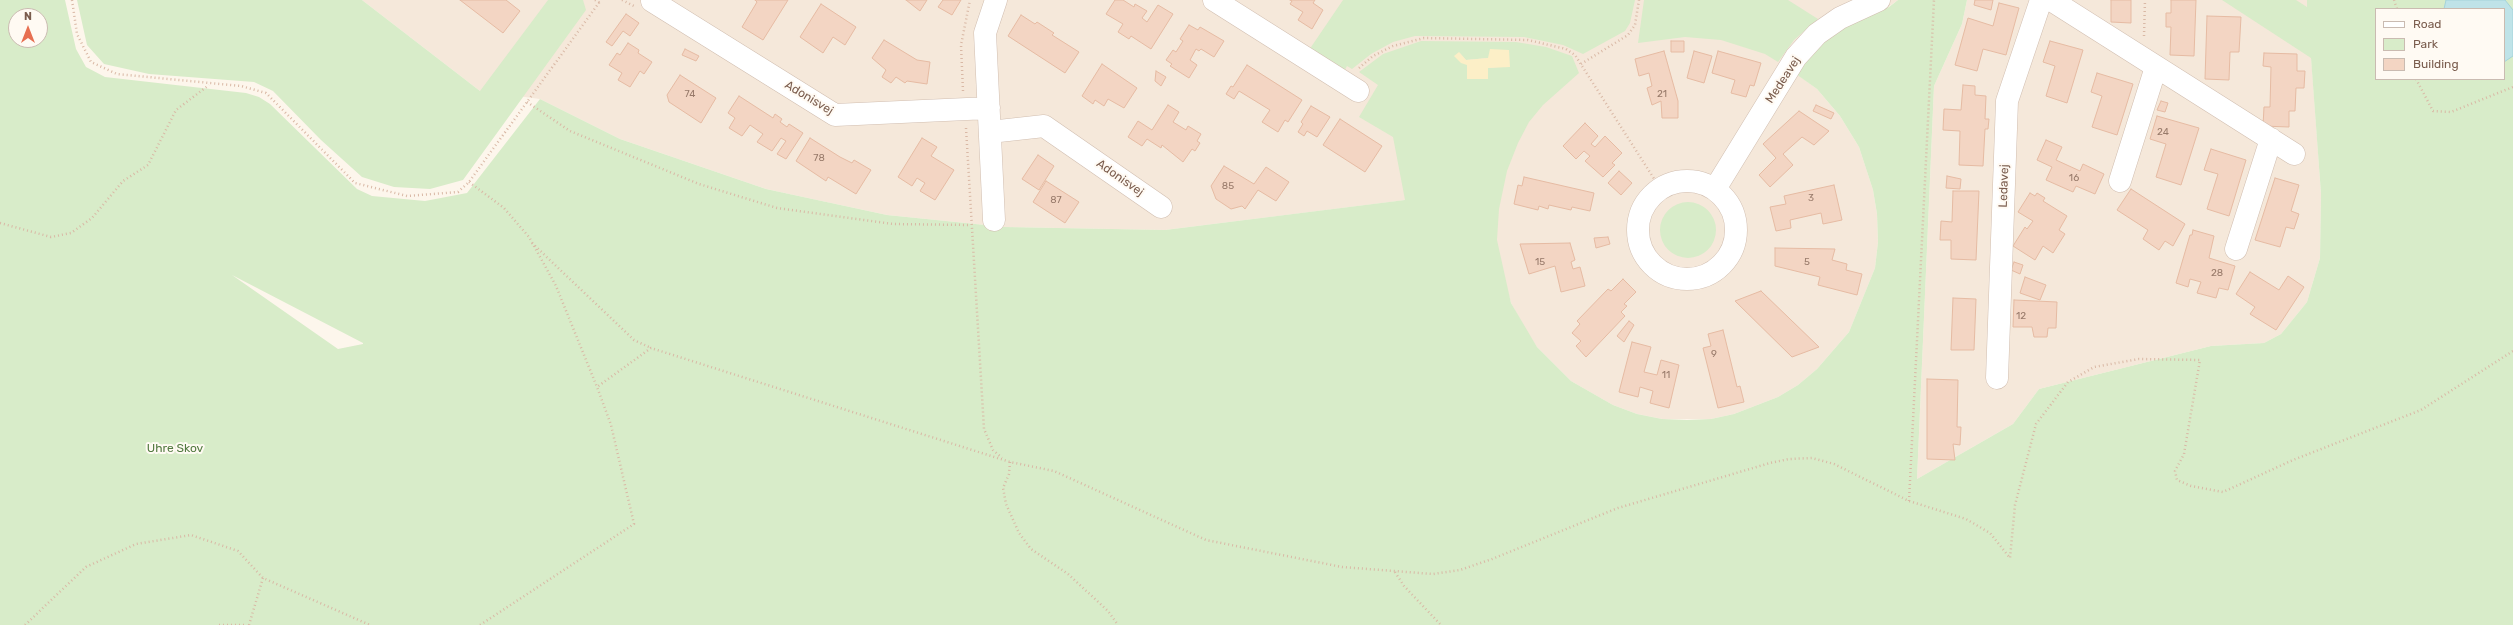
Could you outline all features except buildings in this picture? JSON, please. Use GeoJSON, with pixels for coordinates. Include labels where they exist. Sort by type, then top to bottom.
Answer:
{"type":"FeatureCollection","features":[{"type":"Feature","properties":{"kind":"street"},"geometry":{"type":"LineString","coordinates":[[994,220],[985,33],[996,0]]}},
{"type":"Feature","properties":{"kind":"street"},"geometry":{"type":"LineString","coordinates":[[1214,0],[1354,88]]}},
{"type":"Feature","properties":{"kind":"street","name":"Medeavej"},"geometry":{"type":"LineString","coordinates":[[1715,188],[1796,57],[1817,34],[1840,18],[1879,0]]}},
{"type":"Feature","properties":{"kind":"street","name":"Ledavej"},"geometry":{"type":"LineString","coordinates":[[1996,378],[2007,101],[2041,0]]}},
{"type":"Feature","properties":{"kind":"street"},"geometry":{"type":"LineString","coordinates":[[2051,0],[2294,154]]}},
{"type":"Feature","properties":{"kind":"street","name":"Adonisvej"},"geometry":{"type":"LineString","coordinates":[[652,1],[835,115],[989,108]]}},
{"type":"Feature","properties":{"kind":"street"},"geometry":{"type":"LineString","coordinates":[[2120,181],[2150,63]]}},
{"type":"Feature","properties":{"kind":"street","name":"Adonisvej"},"geometry":{"type":"LineString","coordinates":[[990,132],[1044,126],[1161,207]]}},
{"type":"Feature","properties":{"kind":"street"},"geometry":{"type":"LineString","coordinates":[[2236,249],[2271,139]]}},
{"type":"Feature","properties":{"kind":"street"},"geometry":{"type":"LineString","coordinates":[[1678,181],[1697,182],[1715,188],[1731,206],[1737,228],[1733,251],[1719,269],[1698,279],[1675,279],[1654,269],[1641,250],[1637,227],[1644,205],[1660,188],[1678,181]]}},
{"type":"Feature","properties":{"kind":"path"},"geometry":{"type":"LineString","coordinates":[[72,0],[77,34],[91,62],[117,74],[210,85],[241,86],[266,93],[355,183],[407,196],[458,192],[469,182],[601,1],[595,0]]}},
{"type":"Feature","properties":{"kind":"path"},"geometry":{"type":"LineString","coordinates":[[1581,64],[1628,35],[1635,25],[1639,0]]}},
{"type":"Feature","properties":{"kind":"path"},"geometry":{"type":"LineString","coordinates":[[1909,501],[1934,0]]}},
{"type":"Feature","properties":{"kind":"path"},"geometry":{"type":"LineString","coordinates":[[2145,0],[2150,63]]}},
{"type":"Feature","properties":{"kind":"path"},"geometry":{"type":"LineString","coordinates":[[1354,88],[1356,70],[1374,56],[1393,46],[1424,38],[1528,40],[1566,49],[1575,55],[1660,188]]}},
{"type":"Feature","properties":{"kind":"path"},"geometry":{"type":"LineString","coordinates":[[2417,80],[2433,111],[2451,112],[2513,86]]}},
{"type":"Feature","properties":{"kind":"path"},"geometry":{"type":"LineString","coordinates":[[0,223],[51,237],[71,233],[92,218],[124,182],[148,165],[176,110],[210,85]]}},
{"type":"Feature","properties":{"kind":"path"},"geometry":{"type":"LineString","coordinates":[[527,102],[570,131],[699,184],[777,208],[893,224],[971,225],[984,429],[993,450],[1004,460]]}},
{"type":"Feature","properties":{"kind":"path"},"geometry":{"type":"LineString","coordinates":[[469,182],[504,208],[530,241],[634,340],[651,348],[1010,462],[1054,471],[1206,540],[1342,568],[1433,574],[1460,570],[1618,508],[1789,459],[1812,458],[1834,464],[1909,501],[1966,519],[1990,533],[2010,558],[2015,504],[2036,424],[2068,382],[2094,367],[2139,359],[2200,360],[2184,454],[2175,471],[2177,480],[2191,486],[2223,492],[2293,460],[2420,410],[2513,351]]}},
{"type":"Feature","properties":{"kind":"path"},"geometry":{"type":"LineString","coordinates":[[480,625],[634,524],[611,425],[556,286],[530,241]]}},
{"type":"Feature","properties":{"kind":"path"},"geometry":{"type":"LineString","coordinates":[[597,387],[651,348]]}},
{"type":"Feature","properties":{"kind":"path"},"geometry":{"type":"LineString","coordinates":[[1010,462],[1009,474],[1004,488],[1006,504],[1019,533],[1031,549],[1068,574],[1108,611],[1118,625]]}},
{"type":"Feature","properties":{"kind":"path"},"geometry":{"type":"LineString","coordinates":[[25,625],[86,567],[136,544],[191,535],[238,551],[264,578],[370,625]]}},
{"type":"Feature","properties":{"kind":"path"},"geometry":{"type":"LineString","coordinates":[[1395,572],[1404,586],[1441,625]]}},
{"type":"Feature","properties":{"kind":"path"},"geometry":{"type":"LineString","coordinates":[[249,625],[264,578]]}},
{"type":"Feature","properties":{"kind":"path"},"geometry":{"type":"LineString","coordinates":[[219,625],[244,625]]}},
{"type":"Feature","properties":{"kind":"shaded area"},"geometry":{"type":"Polygon","coordinates":[[[362,0],[1898,0],[1797,74],[1817,89],[1840,116],[1859,147],[1873,190],[1877,214],[1878,242],[1875,268],[1849,332],[1817,369],[1798,385],[1778,397],[1734,414],[1711,419],[1662,419],[1637,414],[1613,405],[1571,381],[1537,347],[1525,329],[1511,303],[1503,276],[1406,200],[1165,230],[1005,227],[887,215],[766,189],[620,139],[540,99],[480,91],[362,0]]]}},
{"type":"Feature","properties":{"kind":"shaded area"},"geometry":{"type":"Polygon","coordinates":[[[1967,0],[2307,0],[2321,194],[2320,258],[2307,302],[2281,334],[2264,343],[2211,346],[2039,389],[2013,424],[1917,479],[1934,86],[1962,24],[1967,0]]]}},
{"type":"Feature","properties":{"kind":"green space","name":"Uhre Skov"},"geometry":{"type":"Polygon","coordinates":[[[0,0],[65,0],[76,49],[86,67],[105,77],[246,93],[259,97],[270,104],[357,189],[372,196],[425,201],[467,193],[540,99],[620,139],[766,189],[887,215],[1005,227],[1165,230],[1405,200],[1393,137],[1359,117],[1378,85],[1359,72],[1383,54],[1421,41],[1516,42],[1546,47],[1572,56],[1579,73],[1543,105],[1529,122],[1518,143],[1507,171],[1499,209],[1497,240],[1511,303],[1537,347],[1571,381],[1613,405],[1637,414],[1662,419],[1687,420],[1711,419],[1734,414],[1778,397],[1798,385],[1817,369],[1849,332],[1875,268],[1878,242],[1877,214],[1873,190],[1859,147],[1840,116],[1817,89],[1796,74],[1816,48],[1839,28],[1889,7],[1898,0],[1967,0],[1962,24],[1934,86],[1917,479],[2013,424],[2039,389],[2211,346],[2264,343],[2281,334],[2307,302],[2320,258],[2321,194],[2311,58],[2222,0],[2296,0],[2307,7],[2307,0],[2513,0],[2513,625],[0,625],[0,0]],[[1459,52],[1467,65],[1467,78],[1488,79],[1488,68],[1510,66],[1488,58],[1466,60],[1459,52]],[[232,275],[338,349],[363,343],[232,275]]]}},
{"type":"Feature","properties":{"kind":"green space"},"geometry":{"type":"Polygon","coordinates":[[[77,0],[362,0],[480,91],[548,0],[583,0],[586,10],[463,180],[430,189],[394,187],[362,177],[321,140],[273,91],[254,82],[149,74],[104,64],[87,45],[77,0]]]}},
{"type":"Feature","properties":{"kind":"green space"},"geometry":{"type":"Polygon","coordinates":[[[1343,0],[1635,0],[1630,23],[1625,31],[1583,54],[1563,45],[1524,37],[1415,36],[1393,42],[1371,54],[1352,69],[1347,66],[1342,75],[1307,53],[1343,0]]]}},
{"type":"Feature","properties":{"kind":"green space"},"geometry":{"type":"Polygon","coordinates":[[[1644,0],[1788,0],[1818,19],[1794,40],[1778,62],[1765,54],[1721,40],[1685,37],[1638,43],[1644,0]]]}},
{"type":"Feature","properties":{"kind":"green space"},"geometry":{"type":"Polygon","coordinates":[[[1682,202],[1694,202],[1704,206],[1712,214],[1716,224],[1716,236],[1712,246],[1704,254],[1694,258],[1682,258],[1672,254],[1664,246],[1660,236],[1660,224],[1664,214],[1672,206],[1682,202]]]}},
{"type":"Feature","properties":{"kind":"sand"},"geometry":{"type":"Polygon","coordinates":[[[1490,49],[1509,50],[1510,67],[1488,68],[1488,79],[1467,79],[1467,65],[1461,63],[1454,56],[1459,52],[1466,60],[1488,58],[1490,49]]]}},
{"type":"Feature","properties":{"kind":"water"},"geometry":{"type":"Polygon","coordinates":[[[2446,0],[2505,0],[2513,10],[2513,56],[2505,61],[2505,8],[2444,8],[2446,0]]]}}]}
